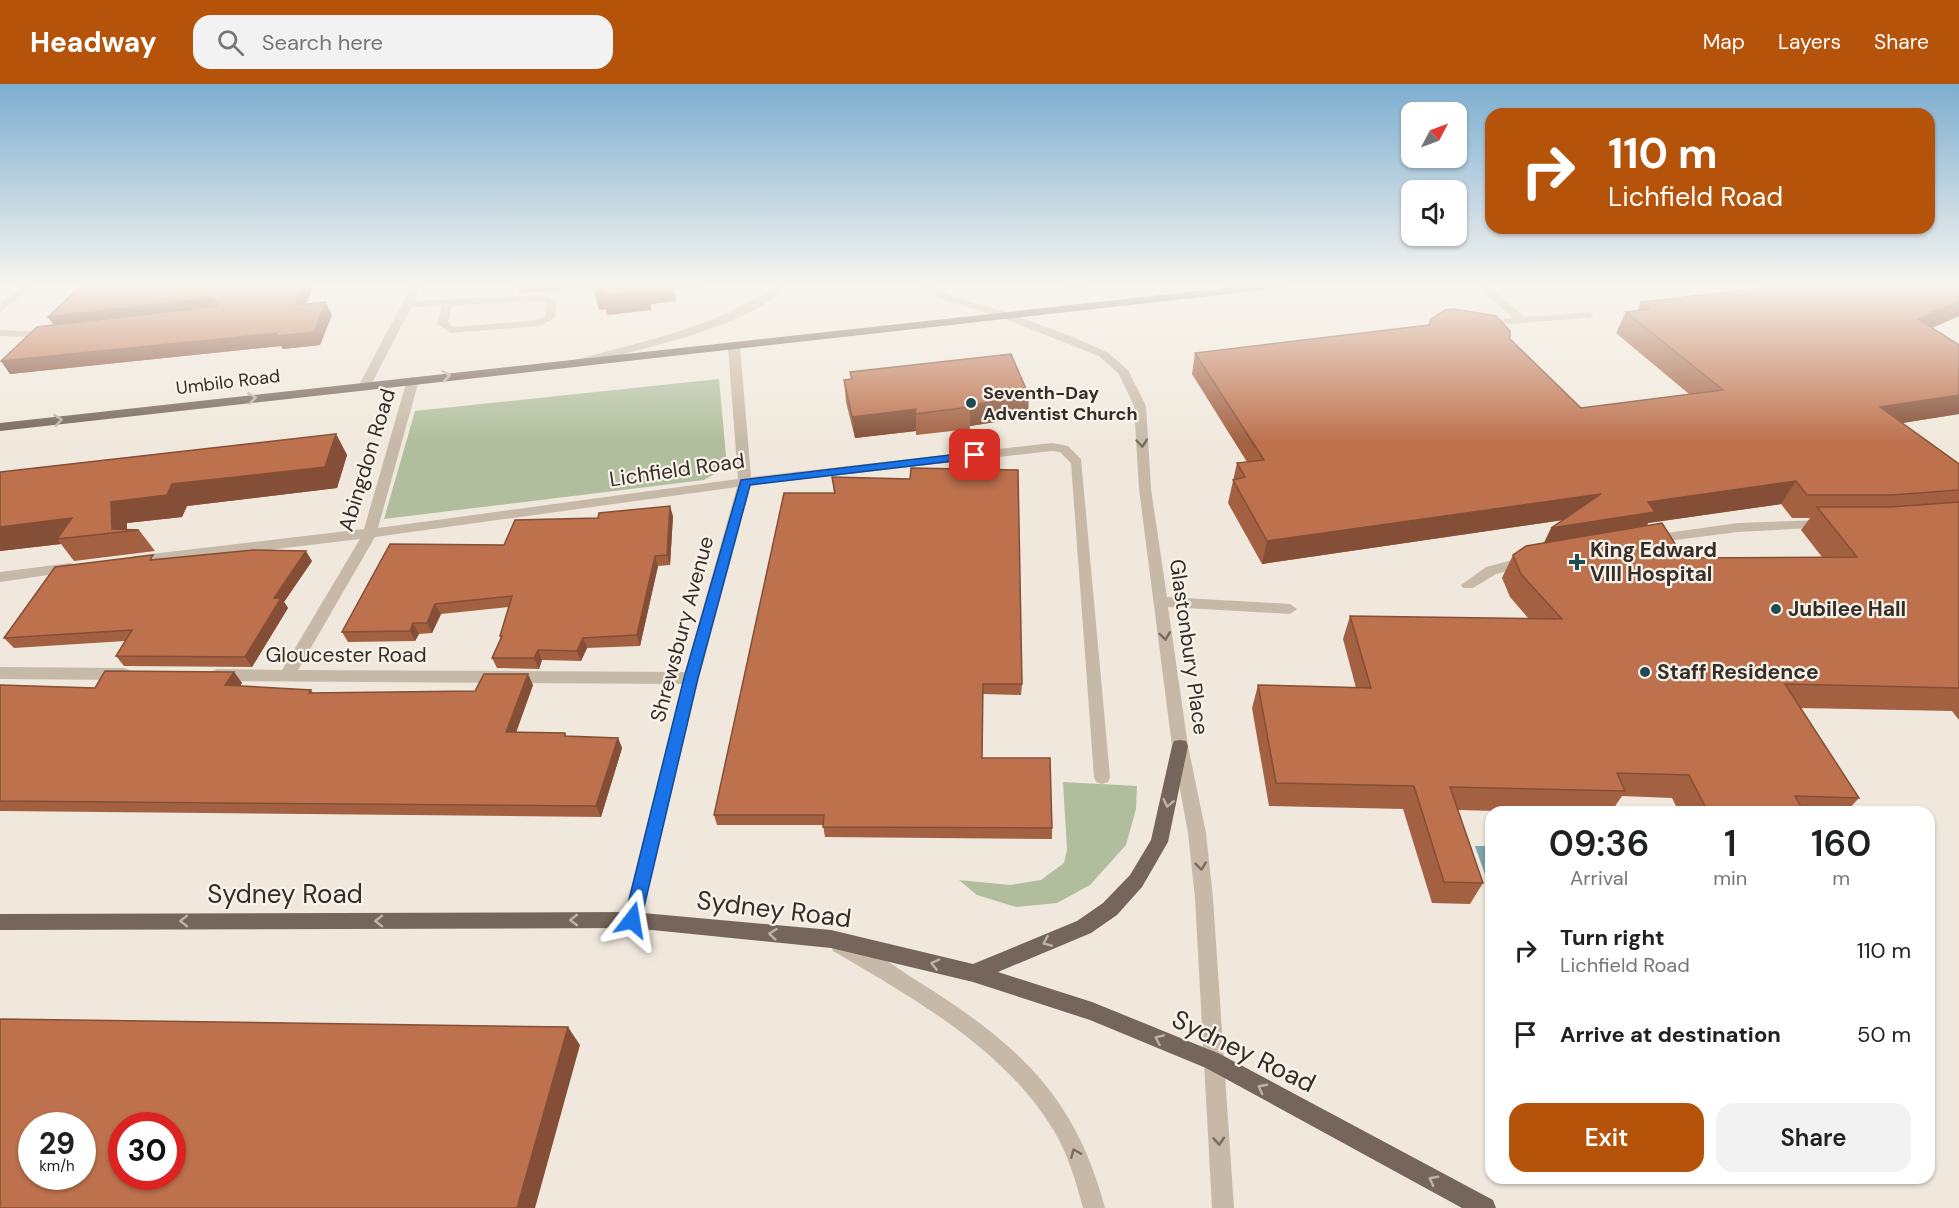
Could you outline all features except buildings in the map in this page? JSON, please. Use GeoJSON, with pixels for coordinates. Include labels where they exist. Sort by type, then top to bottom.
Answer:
{"type":"FeatureCollection","features":[{"type":"Feature","properties":{"kind":"main road","name":"Umbilo Road"},"geometry":{"type":"LineString","coordinates":[[0,427],[365,385],[818,337]]}},
{"type":"Feature","properties":{"kind":"main road"},"geometry":{"type":"LineString","coordinates":[[973,973],[1084,927],[1110,909],[1136,880],[1159,842],[1180,746]]}},
{"type":"Feature","properties":{"kind":"main road","name":"Sydney Road"},"geometry":{"type":"LineString","coordinates":[[0,922],[632,920],[831,939],[973,973],[1092,1011],[1213,1062],[1485,1208]]}},
{"type":"Feature","properties":{"kind":"street"},"geometry":{"type":"LineString","coordinates":[[365,385],[389,337]]}},
{"type":"Feature","properties":{"kind":"street"},"geometry":{"type":"LineString","coordinates":[[579,362],[667,337]]}},
{"type":"Feature","properties":{"kind":"street","name":"Glastonbury Place"},"geometry":{"type":"LineString","coordinates":[[1064,337],[1103,354],[1124,372],[1140,406],[1145,489],[1180,746],[1197,833],[1204,898],[1223,1208]]}},
{"type":"Feature","properties":{"kind":"street","name":"Shrewsbury Avenue"},"geometry":{"type":"LineString","coordinates":[[632,920],[691,678],[745,482],[734,347]]}},
{"type":"Feature","properties":{"kind":"street","name":"Abingdon Road"},"geometry":{"type":"LineString","coordinates":[[287,675],[370,533],[413,380]]}},
{"type":"Feature","properties":{"kind":"street","name":"Lichfield Road"},"geometry":{"type":"LineString","coordinates":[[116,563],[370,533],[745,482],[1044,447],[1064,449],[1077,462],[1102,777]]}},
{"type":"Feature","properties":{"kind":"street"},"geometry":{"type":"LineString","coordinates":[[1635,542],[1742,526],[1841,524]]}},
{"type":"Feature","properties":{"kind":"street"},"geometry":{"type":"LineString","coordinates":[[1468,585],[1500,566],[1540,560]]}},
{"type":"Feature","properties":{"kind":"street"},"geometry":{"type":"LineString","coordinates":[[0,577],[81,567]]}},
{"type":"Feature","properties":{"kind":"street"},"geometry":{"type":"LineString","coordinates":[[1161,602],[1290,609]]}},
{"type":"Feature","properties":{"kind":"street"},"geometry":{"type":"LineString","coordinates":[[0,673],[143,674]]}},
{"type":"Feature","properties":{"kind":"street","name":"Gloucester Road"},"geometry":{"type":"LineString","coordinates":[[203,675],[691,678]]}},
{"type":"Feature","properties":{"kind":"street"},"geometry":{"type":"LineString","coordinates":[[831,939],[905,982],[954,1016],[1010,1062],[1035,1088],[1060,1121],[1075,1151],[1094,1208]]}},
{"type":"Feature","properties":{"kind":"green space"},"geometry":{"type":"Polygon","coordinates":[[[719,379],[727,467],[704,480],[384,519],[415,411],[719,379]]]}},
{"type":"Feature","properties":{"kind":"green space"},"geometry":{"type":"Polygon","coordinates":[[[1063,782],[1137,786],[1136,809],[1126,845],[1090,885],[1057,903],[1016,907],[977,895],[959,880],[1010,885],[1041,880],[1064,863],[1067,850],[1063,782]]]}},
{"type":"Feature","properties":{"kind":"water"},"geometry":{"type":"Polygon","coordinates":[[[1475,846],[1485,846],[1485,875],[1475,846]]]}},
{"type":"Feature","properties":{"kind":"place","name":"Seventh-Day Adventist Church"},"geometry":{"type":"Point","coordinates":[971,403]}},
{"type":"Feature","properties":{"kind":"place","name":"King Edward VIII Hospital"},"geometry":{"type":"Point","coordinates":[1577,562]}},
{"type":"Feature","properties":{"kind":"place","name":"Jubilee Hall"},"geometry":{"type":"Point","coordinates":[1776,609]}},
{"type":"Feature","properties":{"kind":"place","name":"Staff Residence"},"geometry":{"type":"Point","coordinates":[1645,672]}},
{"type":"Feature","properties":{"kind":"route"},"geometry":{"type":"LineString","coordinates":[[632,920],[691,678],[745,482],[975,455]]}}]}
